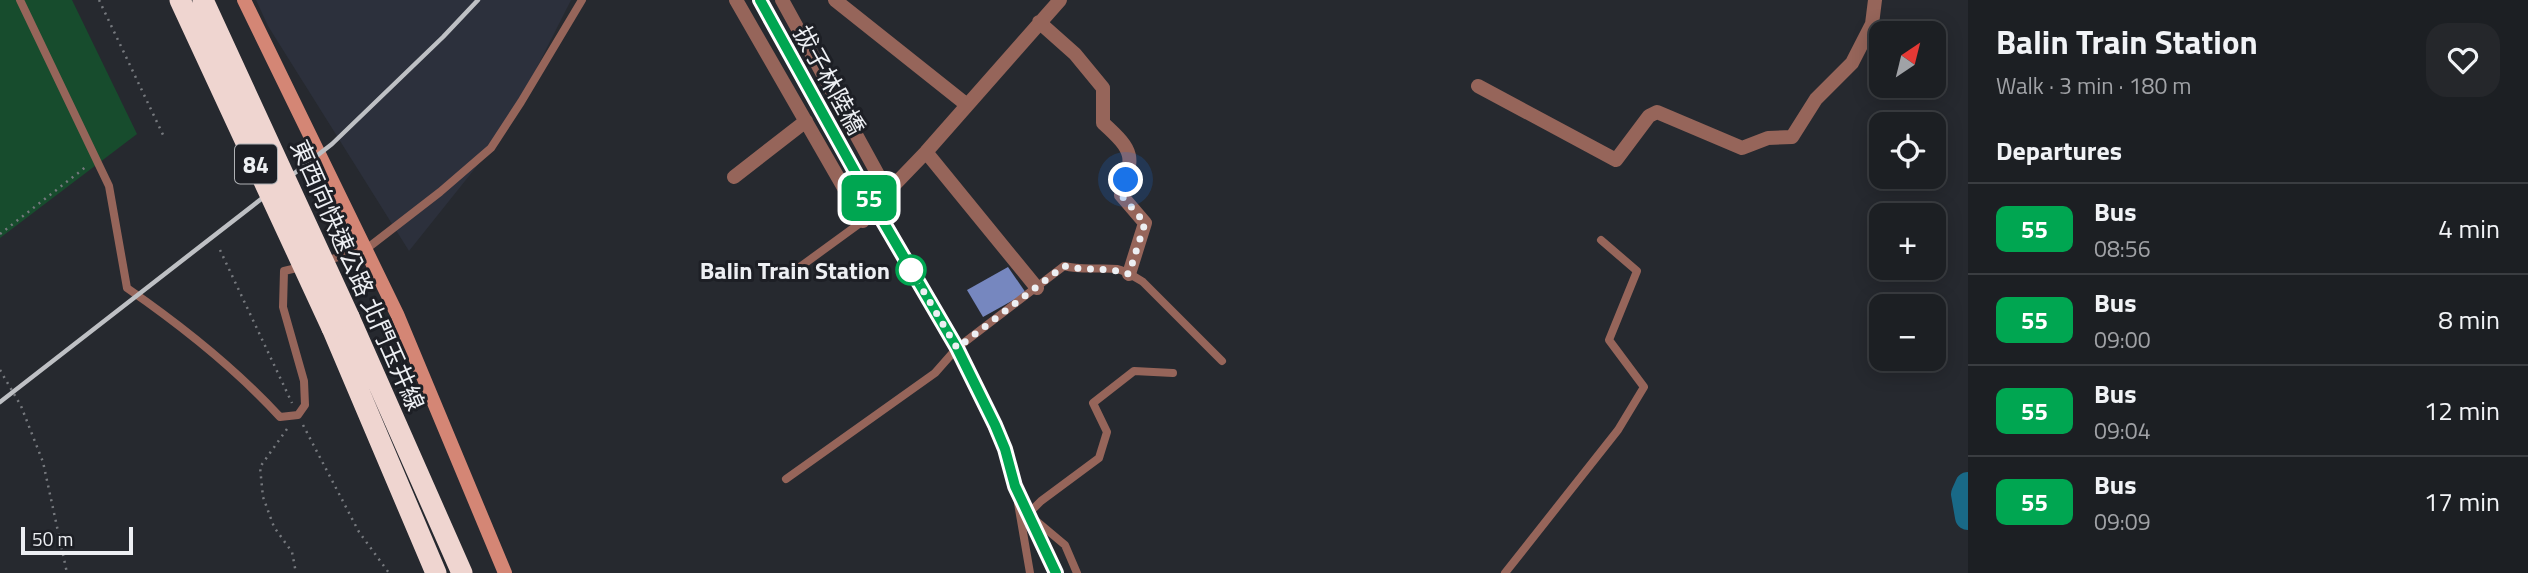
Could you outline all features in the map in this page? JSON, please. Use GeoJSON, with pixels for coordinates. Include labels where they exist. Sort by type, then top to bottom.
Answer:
{"type":"FeatureCollection","features":[{"type":"Feature","properties":{"kind":"highway","name":"東西向快速公路 北門玉井線"},"geometry":{"type":"LineString","coordinates":[[180,0],[332,328],[436,573]]}},
{"type":"Feature","properties":{"kind":"highway","name":"東西向快速公路 北門玉井線"},"geometry":{"type":"LineString","coordinates":[[203,0],[344,304],[462,573]]}},
{"type":"Feature","properties":{"kind":"main road"},"geometry":{"type":"LineString","coordinates":[[244,0],[397,314],[505,573]]}},
{"type":"Feature","properties":{"kind":"main road","name":"拔子林陸橋"},"geometry":{"type":"LineString","coordinates":[[760,0],[874,206],[957,348],[1005,449],[1015,486],[1056,573]]}},
{"type":"Feature","properties":{"kind":"street"},"geometry":{"type":"LineString","coordinates":[[736,0],[863,221]]}},
{"type":"Feature","properties":{"kind":"street"},"geometry":{"type":"LineString","coordinates":[[782,0],[887,191]]}},
{"type":"Feature","properties":{"kind":"street"},"geometry":{"type":"LineString","coordinates":[[835,0],[967,105]]}},
{"type":"Feature","properties":{"kind":"street"},"geometry":{"type":"LineString","coordinates":[[874,206],[926,152],[1060,0]]}},
{"type":"Feature","properties":{"kind":"street"},"geometry":{"type":"LineString","coordinates":[[1478,86],[1616,160],[1649,116],[1657,112],[1742,148],[1768,138],[1792,137],[1816,99],[1852,63],[1871,24],[1875,0]]}},
{"type":"Feature","properties":{"kind":"street"},"geometry":{"type":"LineString","coordinates":[[1039,22],[1075,54],[1103,88],[1103,123],[1126,143],[1131,164],[1121,195],[1145,223],[1129,274]]}},
{"type":"Feature","properties":{"kind":"street"},"geometry":{"type":"LineString","coordinates":[[734,177],[806,121]]}},
{"type":"Feature","properties":{"kind":"street"},"geometry":{"type":"LineString","coordinates":[[926,152],[1037,288]]}},
{"type":"Feature","properties":{"kind":"lane"},"geometry":{"type":"LineString","coordinates":[[20,0],[109,186],[127,288],[225,363],[250,385],[279,417],[298,415],[304,405],[304,381],[283,307],[284,271],[307,265]]}},
{"type":"Feature","properties":{"kind":"lane"},"geometry":{"type":"LineString","coordinates":[[319,262],[365,250],[440,192],[491,148],[582,0]]}},
{"type":"Feature","properties":{"kind":"lane"},"geometry":{"type":"LineString","coordinates":[[793,272],[863,221],[874,206]]}},
{"type":"Feature","properties":{"kind":"lane"},"geometry":{"type":"LineString","coordinates":[[1505,573],[1618,430],[1644,387],[1609,340],[1637,271],[1601,240]]}},
{"type":"Feature","properties":{"kind":"lane"},"geometry":{"type":"LineString","coordinates":[[786,479],[935,373],[957,348],[1064,266],[1081,270],[1116,269],[1143,282],[1222,361]]}},
{"type":"Feature","properties":{"kind":"lane"},"geometry":{"type":"LineString","coordinates":[[1077,573],[1065,545],[1028,514],[1041,501],[1099,458],[1107,432],[1093,403],[1134,371],[1173,373]]}},
{"type":"Feature","properties":{"kind":"lane"},"geometry":{"type":"LineString","coordinates":[[1015,486],[1030,573]]}},
{"type":"Feature","properties":{"kind":"path"},"geometry":{"type":"LineString","coordinates":[[99,0],[165,139]]}},
{"type":"Feature","properties":{"kind":"path"},"geometry":{"type":"LineString","coordinates":[[0,234],[95,159]]}},
{"type":"Feature","properties":{"kind":"path"},"geometry":{"type":"LineString","coordinates":[[0,370],[22,406],[43,462],[67,573]]}},
{"type":"Feature","properties":{"kind":"path"},"geometry":{"type":"LineString","coordinates":[[296,573],[292,552],[274,527],[263,497],[260,467],[298,415]]}},
{"type":"Feature","properties":{"kind":"shaded area"},"geometry":{"type":"Polygon","coordinates":[[[256,0],[571,0],[505,131],[409,251],[268,26],[256,0]]]}},
{"type":"Feature","properties":{"kind":"green space"},"geometry":{"type":"Polygon","coordinates":[[[0,0],[72,0],[137,134],[0,238],[0,0]]]}},
{"type":"Feature","properties":{"kind":"building"},"geometry":{"type":"Polygon","coordinates":[[[1008,267],[1026,293],[983,317],[967,290],[1008,267]]]}},
{"type":"Feature","properties":{"kind":"waterway"},"geometry":{"type":"LineString","coordinates":[[1968,485],[1964,494],[1968,517]]}},
{"type":"Feature","properties":{"kind":"railway"},"geometry":{"type":"LineString","coordinates":[[0,402],[332,144],[478,0]]}},
{"type":"Feature","properties":{"kind":"bus line","name":"55"},"geometry":{"type":"LineString","coordinates":[[760,0],[874,206],[957,348],[995,425],[1015,486],[1056,573]]}},
{"type":"Feature","properties":{"kind":"place","name":"Balin Train Station"},"geometry":{"type":"Point","coordinates":[911,270]}},
{"type":"Feature","properties":{"kind":"route"},"geometry":{"type":"LineString","coordinates":[[911,270],[957,348],[1064,266],[1081,270],[1116,269],[1129,274],[1145,223],[1121,195],[1126,180]]}}]}
